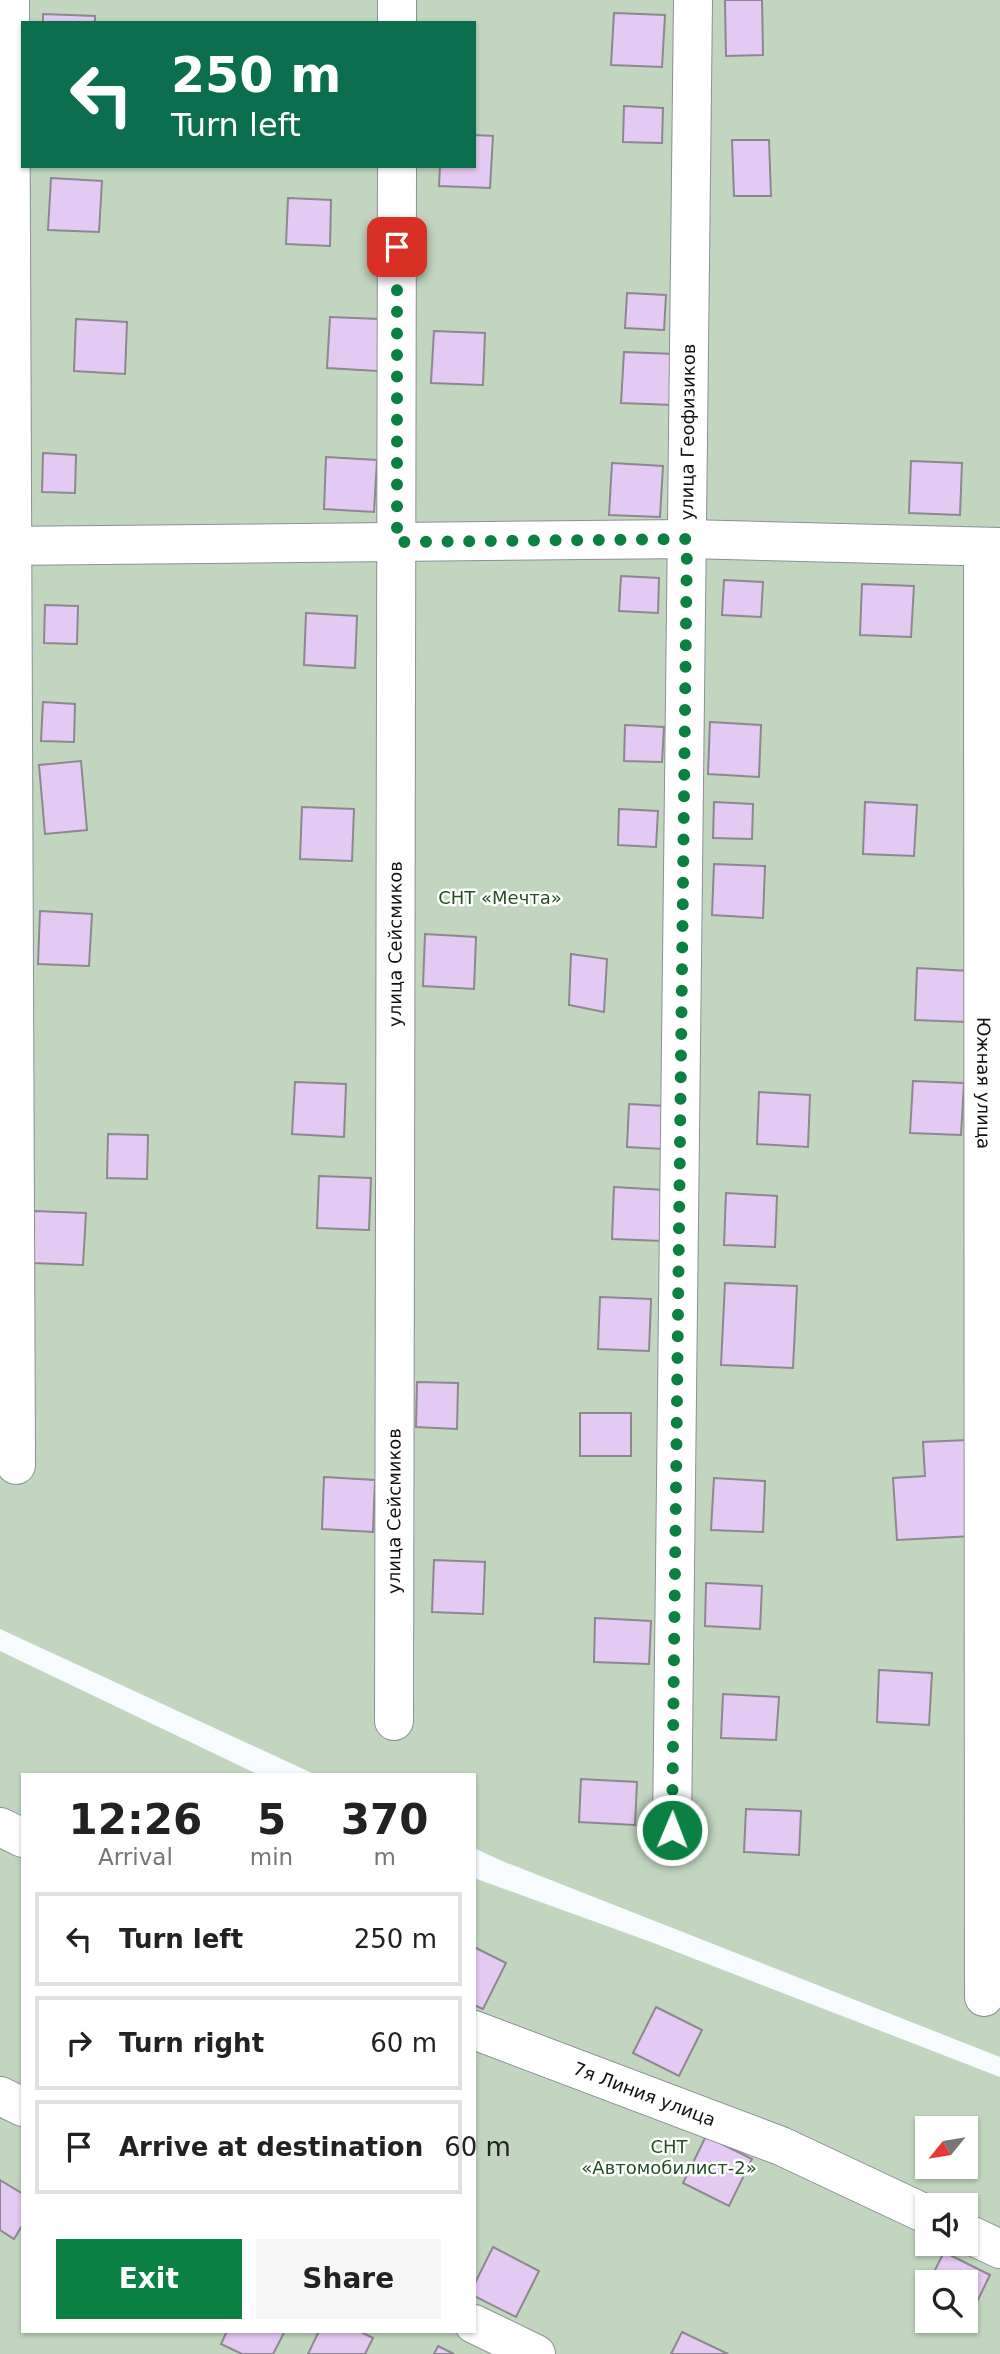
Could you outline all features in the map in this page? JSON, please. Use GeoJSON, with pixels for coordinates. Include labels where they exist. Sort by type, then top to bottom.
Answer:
{"type":"FeatureCollection","features":[{"type":"Feature","properties":{"kind":"street"},"geometry":{"type":"LineString","coordinates":[[10,0],[6,546],[16,1465]]}},
{"type":"Feature","properties":{"kind":"street"},"geometry":{"type":"LineString","coordinates":[[397,0],[397,21]]}},
{"type":"Feature","properties":{"kind":"street","name":"улица Геофизиков"},"geometry":{"type":"LineString","coordinates":[[672,1830],[693,0]]}},
{"type":"Feature","properties":{"kind":"street","name":"улица Сейсмиков"},"geometry":{"type":"LineString","coordinates":[[394,1721],[397,168]]}},
{"type":"Feature","properties":{"kind":"street"},"geometry":{"type":"LineString","coordinates":[[6,546],[687,539],[992,547]]}},
{"type":"Feature","properties":{"kind":"street","name":"Южная улица"},"geometry":{"type":"LineString","coordinates":[[984,1997],[992,547]]}},
{"type":"Feature","properties":{"kind":"street"},"geometry":{"type":"LineString","coordinates":[[0,1827],[21,1837]]}},
{"type":"Feature","properties":{"kind":"street","name":"7я Линия улица"},"geometry":{"type":"LineString","coordinates":[[476,2031],[781,2146],[915,2208]]}},
{"type":"Feature","properties":{"kind":"street"},"geometry":{"type":"LineString","coordinates":[[0,2096],[21,2106]]}},
{"type":"Feature","properties":{"kind":"street"},"geometry":{"type":"LineString","coordinates":[[978,2239],[1000,2249]]}},
{"type":"Feature","properties":{"kind":"street"},"geometry":{"type":"LineString","coordinates":[[476,2325],[536,2354]]}},
{"type":"Feature","properties":{"kind":"green space","name":"СНТ «Мечта»"},"geometry":{"type":"Polygon","coordinates":[[[0,0],[1000,0],[1000,2057],[476,1849],[476,1773],[312,1773],[0,1629],[0,0]]]}},
{"type":"Feature","properties":{"kind":"green space","name":"СНТ «Автомобилист-2»"},"geometry":{"type":"Polygon","coordinates":[[[0,1651],[255,1773],[21,1773],[21,2333],[476,2333],[476,1879],[651,1942],[1000,2077],[1000,2354],[0,2354],[0,1651]]]}},
{"type":"Feature","properties":{"kind":"building"},"geometry":{"type":"Polygon","coordinates":[[[725,0],[762,0],[763,55],[726,56],[725,0]]]}},
{"type":"Feature","properties":{"kind":"building"},"geometry":{"type":"Polygon","coordinates":[[[614,13],[665,15],[662,67],[611,65],[614,13]]]}},
{"type":"Feature","properties":{"kind":"building"},"geometry":{"type":"Polygon","coordinates":[[[43,14],[95,16],[95,21],[43,21],[43,14]]]}},
{"type":"Feature","properties":{"kind":"building"},"geometry":{"type":"Polygon","coordinates":[[[624,106],[663,108],[662,143],[623,142],[624,106]]]}},
{"type":"Feature","properties":{"kind":"building"},"geometry":{"type":"Polygon","coordinates":[[[476,135],[493,136],[490,188],[439,186],[440,168],[476,168],[476,135]]]}},
{"type":"Feature","properties":{"kind":"building"},"geometry":{"type":"Polygon","coordinates":[[[732,140],[769,140],[771,196],[734,196],[732,140]]]}},
{"type":"Feature","properties":{"kind":"building"},"geometry":{"type":"Polygon","coordinates":[[[51,178],[102,181],[99,232],[48,230],[51,178]]]}},
{"type":"Feature","properties":{"kind":"building"},"geometry":{"type":"Polygon","coordinates":[[[288,198],[331,200],[330,246],[286,244],[288,198]]]}},
{"type":"Feature","properties":{"kind":"building"},"geometry":{"type":"Polygon","coordinates":[[[627,293],[666,295],[664,330],[625,328],[627,293]]]}},
{"type":"Feature","properties":{"kind":"building"},"geometry":{"type":"Polygon","coordinates":[[[330,317],[380,319],[378,371],[327,368],[330,317]]]}},
{"type":"Feature","properties":{"kind":"building"},"geometry":{"type":"Polygon","coordinates":[[[76,319],[127,322],[125,374],[74,371],[76,319]]]}},
{"type":"Feature","properties":{"kind":"building"},"geometry":{"type":"Polygon","coordinates":[[[434,331],[485,333],[483,385],[431,383],[434,331]]]}},
{"type":"Feature","properties":{"kind":"building"},"geometry":{"type":"Polygon","coordinates":[[[624,352],[675,354],[673,405],[621,403],[624,352]]]}},
{"type":"Feature","properties":{"kind":"building"},"geometry":{"type":"Polygon","coordinates":[[[43,453],[76,455],[75,493],[42,492],[43,453]]]}},
{"type":"Feature","properties":{"kind":"building"},"geometry":{"type":"Polygon","coordinates":[[[326,457],[377,460],[374,512],[324,509],[326,457]]]}},
{"type":"Feature","properties":{"kind":"building"},"geometry":{"type":"Polygon","coordinates":[[[911,461],[962,463],[960,515],[909,513],[911,461]]]}},
{"type":"Feature","properties":{"kind":"building"},"geometry":{"type":"Polygon","coordinates":[[[612,463],[663,466],[660,517],[609,515],[612,463]]]}},
{"type":"Feature","properties":{"kind":"building"},"geometry":{"type":"Polygon","coordinates":[[[621,576],[659,578],[658,613],[619,611],[621,576]]]}},
{"type":"Feature","properties":{"kind":"building"},"geometry":{"type":"Polygon","coordinates":[[[724,580],[763,582],[761,617],[722,615],[724,580]]]}},
{"type":"Feature","properties":{"kind":"building"},"geometry":{"type":"Polygon","coordinates":[[[862,584],[914,586],[911,637],[860,635],[862,584]]]}},
{"type":"Feature","properties":{"kind":"building"},"geometry":{"type":"Polygon","coordinates":[[[45,605],[78,606],[77,644],[44,643],[45,605]]]}},
{"type":"Feature","properties":{"kind":"building"},"geometry":{"type":"Polygon","coordinates":[[[306,613],[357,616],[355,668],[304,665],[306,613]]]}},
{"type":"Feature","properties":{"kind":"building"},"geometry":{"type":"Polygon","coordinates":[[[43,702],[75,704],[74,742],[41,741],[43,702]]]}},
{"type":"Feature","properties":{"kind":"building"},"geometry":{"type":"Polygon","coordinates":[[[710,722],[761,725],[759,777],[708,774],[710,722]]]}},
{"type":"Feature","properties":{"kind":"building"},"geometry":{"type":"Polygon","coordinates":[[[625,725],[664,727],[662,762],[624,761],[625,725]]]}},
{"type":"Feature","properties":{"kind":"building"},"geometry":{"type":"Polygon","coordinates":[[[81,761],[87,830],[45,834],[39,765],[81,761]]]}},
{"type":"Feature","properties":{"kind":"building"},"geometry":{"type":"Polygon","coordinates":[[[714,802],[753,804],[752,839],[713,838],[714,802]]]}},
{"type":"Feature","properties":{"kind":"building"},"geometry":{"type":"Polygon","coordinates":[[[865,802],[917,805],[914,856],[863,854],[865,802]]]}},
{"type":"Feature","properties":{"kind":"building"},"geometry":{"type":"Polygon","coordinates":[[[302,807],[354,809],[352,861],[300,859],[302,807]]]}},
{"type":"Feature","properties":{"kind":"building"},"geometry":{"type":"Polygon","coordinates":[[[619,809],[658,811],[656,847],[618,845],[619,809]]]}},
{"type":"Feature","properties":{"kind":"building"},"geometry":{"type":"Polygon","coordinates":[[[714,864],[765,866],[763,918],[712,915],[714,864]]]}},
{"type":"Feature","properties":{"kind":"building"},"geometry":{"type":"Polygon","coordinates":[[[40,911],[92,914],[89,966],[38,964],[40,911]]]}},
{"type":"Feature","properties":{"kind":"building"},"geometry":{"type":"Polygon","coordinates":[[[425,934],[476,937],[474,989],[423,986],[425,934]]]}},
{"type":"Feature","properties":{"kind":"building"},"geometry":{"type":"Polygon","coordinates":[[[571,954],[607,959],[604,1012],[569,1005],[571,954]]]}},
{"type":"Feature","properties":{"kind":"building"},"geometry":{"type":"Polygon","coordinates":[[[917,968],[969,971],[967,1022],[915,1020],[917,968]]]}},
{"type":"Feature","properties":{"kind":"building"},"geometry":{"type":"Polygon","coordinates":[[[913,1081],[964,1083],[961,1135],[910,1133],[913,1081]]]}},
{"type":"Feature","properties":{"kind":"building"},"geometry":{"type":"Polygon","coordinates":[[[295,1082],[346,1084],[344,1137],[292,1134],[295,1082]]]}},
{"type":"Feature","properties":{"kind":"building"},"geometry":{"type":"Polygon","coordinates":[[[759,1092],[810,1095],[808,1147],[757,1144],[759,1092]]]}},
{"type":"Feature","properties":{"kind":"building"},"geometry":{"type":"Polygon","coordinates":[[[629,1104],[665,1106],[663,1149],[627,1147],[629,1104]]]}},
{"type":"Feature","properties":{"kind":"building"},"geometry":{"type":"Polygon","coordinates":[[[108,1134],[148,1135],[147,1179],[107,1178],[108,1134]]]}},
{"type":"Feature","properties":{"kind":"building"},"geometry":{"type":"Polygon","coordinates":[[[319,1176],[371,1178],[369,1230],[317,1228],[319,1176]]]}},
{"type":"Feature","properties":{"kind":"building"},"geometry":{"type":"Polygon","coordinates":[[[614,1187],[665,1190],[663,1241],[612,1239],[614,1187]]]}},
{"type":"Feature","properties":{"kind":"building"},"geometry":{"type":"Polygon","coordinates":[[[726,1193],[777,1196],[775,1247],[724,1245],[726,1193]]]}},
{"type":"Feature","properties":{"kind":"building"},"geometry":{"type":"Polygon","coordinates":[[[34,1211],[86,1213],[83,1265],[32,1263],[34,1211]]]}},
{"type":"Feature","properties":{"kind":"building"},"geometry":{"type":"Polygon","coordinates":[[[725,1283],[797,1286],[793,1368],[721,1365],[725,1283]]]}},
{"type":"Feature","properties":{"kind":"building"},"geometry":{"type":"Polygon","coordinates":[[[600,1297],[651,1299],[649,1351],[598,1349],[600,1297]]]}},
{"type":"Feature","properties":{"kind":"building"},"geometry":{"type":"Polygon","coordinates":[[[417,1382],[458,1383],[457,1429],[416,1427],[417,1382]]]}},
{"type":"Feature","properties":{"kind":"building"},"geometry":{"type":"Polygon","coordinates":[[[580,1413],[631,1413],[631,1456],[580,1456],[580,1413]]]}},
{"type":"Feature","properties":{"kind":"building"},"geometry":{"type":"Polygon","coordinates":[[[967,1440],[973,1536],[897,1540],[893,1478],[925,1476],[923,1442],[967,1440]]]}},
{"type":"Feature","properties":{"kind":"building"},"geometry":{"type":"Polygon","coordinates":[[[324,1477],[375,1480],[373,1532],[322,1529],[324,1477]]]}},
{"type":"Feature","properties":{"kind":"building"},"geometry":{"type":"Polygon","coordinates":[[[714,1478],[765,1481],[763,1532],[711,1530],[714,1478]]]}},
{"type":"Feature","properties":{"kind":"building"},"geometry":{"type":"Polygon","coordinates":[[[434,1560],[485,1562],[483,1614],[432,1612],[434,1560]]]}},
{"type":"Feature","properties":{"kind":"building"},"geometry":{"type":"Polygon","coordinates":[[[706,1583],[762,1586],[760,1629],[705,1626],[706,1583]]]}},
{"type":"Feature","properties":{"kind":"building"},"geometry":{"type":"Polygon","coordinates":[[[595,1618],[651,1621],[649,1664],[594,1662],[595,1618]]]}},
{"type":"Feature","properties":{"kind":"building"},"geometry":{"type":"Polygon","coordinates":[[[879,1670],[932,1673],[929,1725],[877,1722],[879,1670]]]}},
{"type":"Feature","properties":{"kind":"building"},"geometry":{"type":"Polygon","coordinates":[[[723,1694],[779,1697],[776,1740],[721,1738],[723,1694]]]}},
{"type":"Feature","properties":{"kind":"building"},"geometry":{"type":"Polygon","coordinates":[[[581,1779],[637,1782],[635,1825],[579,1822],[581,1779]]]}},
{"type":"Feature","properties":{"kind":"building"},"geometry":{"type":"Polygon","coordinates":[[[746,1809],[801,1811],[799,1855],[744,1852],[746,1809]]]}},
{"type":"Feature","properties":{"kind":"building"},"geometry":{"type":"Polygon","coordinates":[[[476,1948],[506,1963],[483,2009],[476,2006],[476,1948]]]}},
{"type":"Feature","properties":{"kind":"building"},"geometry":{"type":"Polygon","coordinates":[[[656,2007],[702,2030],[679,2076],[633,2053],[656,2007]]]}},
{"type":"Feature","properties":{"kind":"building"},"geometry":{"type":"Polygon","coordinates":[[[706,2136],[752,2159],[729,2206],[683,2183],[706,2136]]]}},
{"type":"Feature","properties":{"kind":"building"},"geometry":{"type":"Polygon","coordinates":[[[0,2180],[21,2193],[21,2227],[14,2239],[0,2230],[0,2180]]]}},
{"type":"Feature","properties":{"kind":"building"},"geometry":{"type":"Polygon","coordinates":[[[493,2247],[539,2271],[516,2317],[476,2297],[476,2281],[493,2247]]]}},
{"type":"Feature","properties":{"kind":"building"},"geometry":{"type":"Polygon","coordinates":[[[942,2256],[952,2256],[990,2275],[978,2300],[978,2270],[935,2270],[942,2256]]]}},
{"type":"Feature","properties":{"kind":"building"},"geometry":{"type":"Polygon","coordinates":[[[682,2332],[728,2354],[671,2354],[682,2332]]]}},
{"type":"Feature","properties":{"kind":"building"},"geometry":{"type":"Polygon","coordinates":[[[226,2333],[284,2333],[273,2354],[242,2354],[221,2344],[226,2333]]]}},
{"type":"Feature","properties":{"kind":"building"},"geometry":{"type":"Polygon","coordinates":[[[318,2333],[363,2333],[373,2338],[365,2354],[308,2354],[318,2333]]]}},
{"type":"Feature","properties":{"kind":"building"},"geometry":{"type":"Polygon","coordinates":[[[438,2346],[454,2354],[434,2354],[438,2346]]]}},
{"type":"Feature","properties":{"kind":"route"},"geometry":{"type":"LineString","coordinates":[[397,247],[397,542],[687,539],[672,1830]]}}]}
